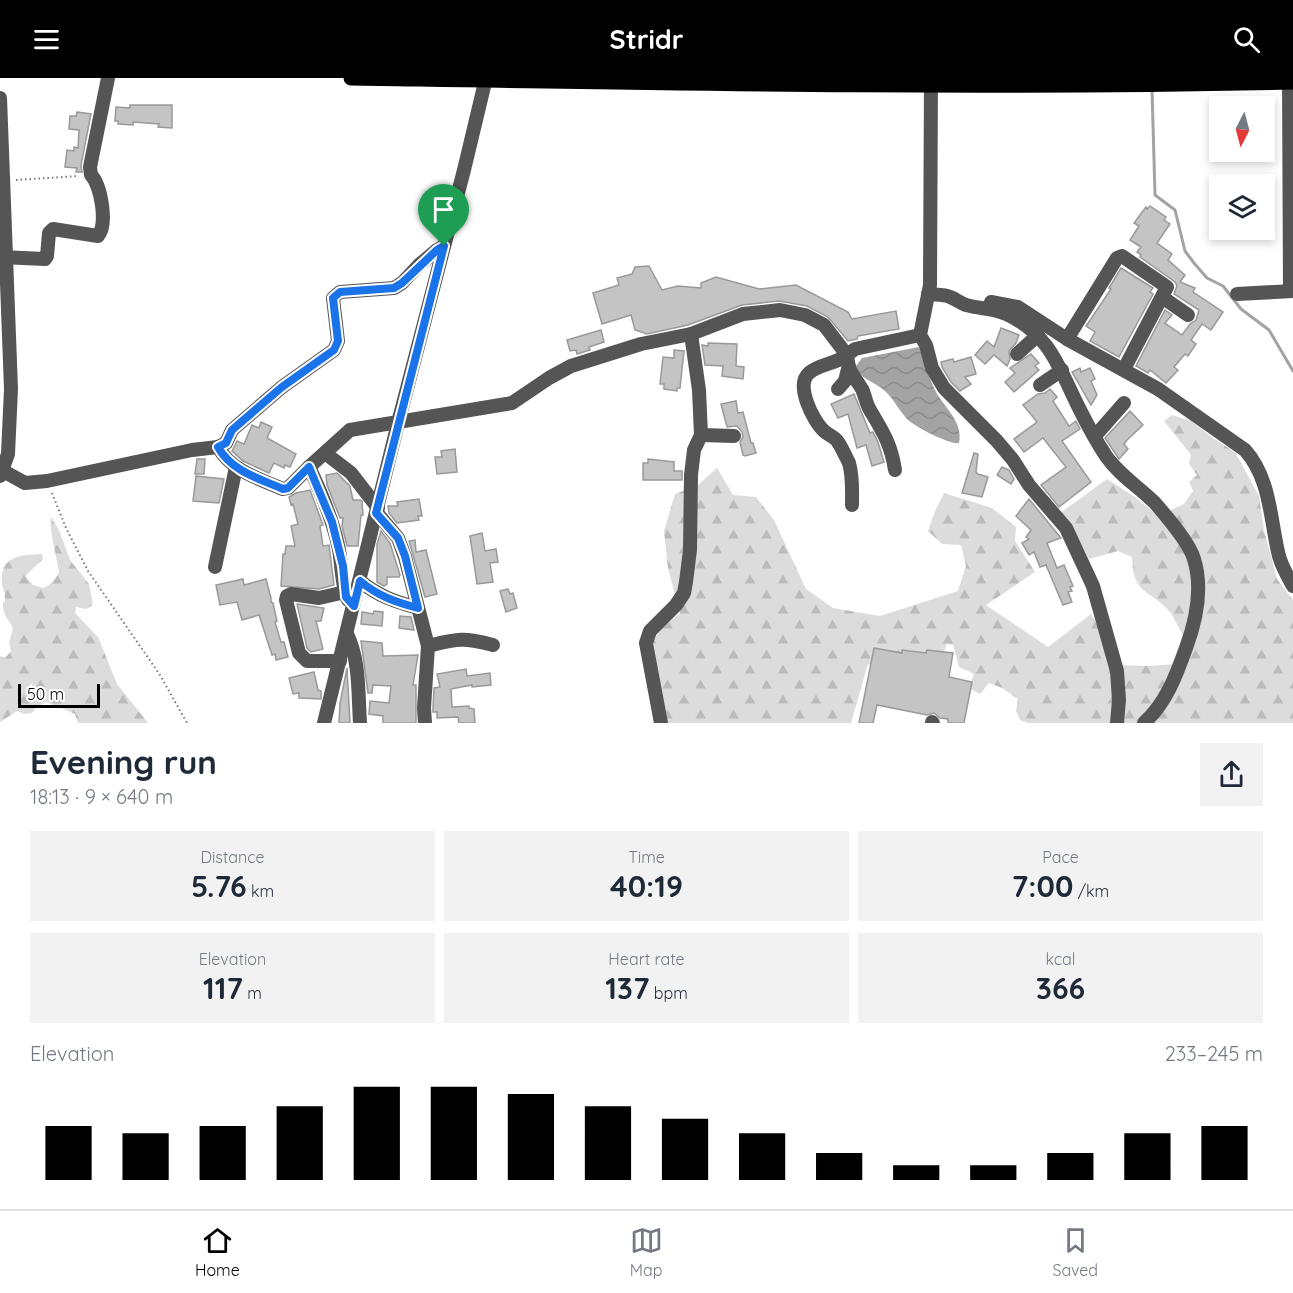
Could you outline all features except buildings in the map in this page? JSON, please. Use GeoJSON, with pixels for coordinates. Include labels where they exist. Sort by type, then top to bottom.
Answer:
{"type":"FeatureCollection","features":[{"type":"Feature","properties":{"kind":"main road"},"geometry":{"type":"LineString","coordinates":[[351,78],[931,82],[1290,81]]}},
{"type":"Feature","properties":{"kind":"street"},"geometry":{"type":"LineString","coordinates":[[4,257],[45,259],[49,233],[53,229],[98,236],[101,234],[104,221],[97,180],[91,175],[90,167],[108,78]]}},
{"type":"Feature","properties":{"kind":"street"},"geometry":{"type":"LineString","coordinates":[[324,723],[486,79]]}},
{"type":"Feature","properties":{"kind":"street"},"geometry":{"type":"LineString","coordinates":[[1237,294],[1292,291],[1290,81]]}},
{"type":"Feature","properties":{"kind":"street"},"geometry":{"type":"LineString","coordinates":[[931,82],[930,285],[920,335],[926,345],[932,368],[944,388],[997,441],[1029,485],[1066,528],[1093,586],[1118,671],[1117,723]]}},
{"type":"Feature","properties":{"kind":"street"},"geometry":{"type":"LineString","coordinates":[[0,98],[4,180],[4,257],[11,388],[8,454],[2,474],[25,483],[47,481],[192,450],[218,447],[226,443],[232,430],[274,394],[334,350],[338,341],[333,298],[340,292],[394,288],[444,246]]}},
{"type":"Feature","properties":{"kind":"street"},"geometry":{"type":"LineString","coordinates":[[1067,339],[1117,258],[1122,256],[1167,287],[1124,369]]}},
{"type":"Feature","properties":{"kind":"street"},"geometry":{"type":"LineString","coordinates":[[927,294],[1008,304],[1018,308],[1067,339],[1124,369],[1191,410],[1245,450],[1254,460],[1262,479],[1272,512],[1280,558],[1293,586]]}},
{"type":"Feature","properties":{"kind":"street"},"geometry":{"type":"LineString","coordinates":[[951,297],[966,305],[1004,313],[1038,335],[1055,357],[1108,458],[1128,481],[1154,502],[1194,558],[1198,580],[1192,632],[1172,684],[1154,713],[1144,723]]}},
{"type":"Feature","properties":{"kind":"street"},"geometry":{"type":"LineString","coordinates":[[1162,297],[1188,315]]}},
{"type":"Feature","properties":{"kind":"street"},"geometry":{"type":"LineString","coordinates":[[218,447],[223,457],[236,467],[283,489],[288,488],[350,430],[512,403],[571,366],[641,344],[691,334],[743,314],[780,310],[805,315],[824,325],[862,390],[868,408],[886,435],[894,470]]}},
{"type":"Feature","properties":{"kind":"street"},"geometry":{"type":"LineString","coordinates":[[661,723],[646,643],[650,631],[676,605],[684,593],[690,550],[691,476],[694,450],[701,435],[699,390],[691,334]]}},
{"type":"Feature","properties":{"kind":"street"},"geometry":{"type":"LineString","coordinates":[[838,389],[845,381],[847,362],[855,349],[920,335]]}},
{"type":"Feature","properties":{"kind":"street"},"geometry":{"type":"LineString","coordinates":[[1017,354],[1038,335]]}},
{"type":"Feature","properties":{"kind":"street"},"geometry":{"type":"LineString","coordinates":[[847,362],[840,361],[808,373],[804,387],[813,417],[824,432],[837,440],[849,464],[852,505]]}},
{"type":"Feature","properties":{"kind":"street"},"geometry":{"type":"LineString","coordinates":[[1040,385],[1062,370]]}},
{"type":"Feature","properties":{"kind":"street"},"geometry":{"type":"LineString","coordinates":[[1095,436],[1124,403]]}},
{"type":"Feature","properties":{"kind":"street"},"geometry":{"type":"LineString","coordinates":[[701,435],[734,436]]}},
{"type":"Feature","properties":{"kind":"street"},"geometry":{"type":"LineString","coordinates":[[325,453],[351,473],[398,538],[405,556],[428,646],[425,723]]}},
{"type":"Feature","properties":{"kind":"street"},"geometry":{"type":"LineString","coordinates":[[215,567],[236,467]]}},
{"type":"Feature","properties":{"kind":"street"},"geometry":{"type":"LineString","coordinates":[[309,467],[332,522],[343,566],[346,597],[354,606]]}},
{"type":"Feature","properties":{"kind":"street"},"geometry":{"type":"LineString","coordinates":[[1280,558],[1293,550]]}},
{"type":"Feature","properties":{"kind":"street"},"geometry":{"type":"LineString","coordinates":[[360,581],[393,602],[418,608]]}},
{"type":"Feature","properties":{"kind":"street"},"geometry":{"type":"LineString","coordinates":[[340,662],[307,661],[303,658],[299,653],[286,600],[291,594],[319,598],[345,592]]}},
{"type":"Feature","properties":{"kind":"street"},"geometry":{"type":"LineString","coordinates":[[347,633],[357,670],[360,723]]}},
{"type":"Feature","properties":{"kind":"street"},"geometry":{"type":"LineString","coordinates":[[428,646],[458,639],[470,639],[493,645]]}},
{"type":"Feature","properties":{"kind":"path"},"geometry":{"type":"LineString","coordinates":[[4,180],[91,175]]}},
{"type":"Feature","properties":{"kind":"path"},"geometry":{"type":"LineString","coordinates":[[47,481],[66,528],[88,571],[160,675],[187,723]]}},
{"type":"Feature","properties":{"kind":"green space"},"geometry":{"type":"Polygon","coordinates":[[[1172,415],[1191,421],[1235,452],[1259,496],[1264,530],[1277,579],[1293,600],[1293,723],[1028,723],[1020,720],[1016,711],[1018,699],[1002,688],[989,683],[980,694],[969,688],[974,674],[959,667],[953,645],[947,644],[943,654],[896,678],[868,664],[851,723],[668,723],[653,641],[661,629],[680,613],[668,568],[664,531],[675,494],[698,485],[717,468],[733,495],[756,497],[774,520],[806,589],[833,608],[880,616],[958,591],[966,566],[961,545],[942,544],[928,531],[944,493],[992,508],[1016,527],[1015,541],[1035,572],[986,605],[1048,647],[1091,614],[1101,631],[1113,665],[1175,664],[1184,637],[1170,612],[1139,586],[1133,570],[1132,557],[1118,551],[1089,559],[1080,542],[1059,514],[1107,479],[1135,497],[1158,516],[1184,504],[1193,491],[1189,482],[1197,475],[1189,464],[1191,455],[1164,421],[1172,415]]]}},
{"type":"Feature","properties":{"kind":"green space"},"geometry":{"type":"Polygon","coordinates":[[[51,517],[59,530],[70,560],[89,584],[93,605],[86,609],[76,607],[75,613],[98,637],[117,684],[148,723],[78,723],[75,714],[46,702],[32,713],[25,714],[17,711],[0,722],[0,656],[5,658],[11,651],[9,643],[13,628],[3,609],[5,597],[2,574],[4,567],[13,558],[42,554],[43,559],[25,576],[33,585],[44,588],[53,582],[59,573],[51,517]]]}},
{"type":"Feature","properties":{"kind":"water"},"geometry":{"type":"Polygon","coordinates":[[[919,347],[934,388],[958,428],[959,443],[941,438],[912,423],[885,391],[858,372],[856,366],[862,358],[919,347]]]}},
{"type":"Feature","properties":{"kind":"waterway"},"geometry":{"type":"LineString","coordinates":[[1152,89],[1155,195],[1175,210],[1185,251],[1194,263],[1207,278],[1223,286],[1241,309],[1269,330],[1293,371]]}},
{"type":"Feature","properties":{"kind":"route"},"geometry":{"type":"LineString","coordinates":[[444,246],[376,513],[398,538],[418,608],[393,602],[360,581],[354,606],[346,597],[343,566],[332,522],[309,467],[288,488],[283,489],[236,467],[223,457],[218,447],[226,443],[232,430],[282,387],[334,350],[338,341],[333,298],[340,292],[394,288],[444,246]]}}]}
